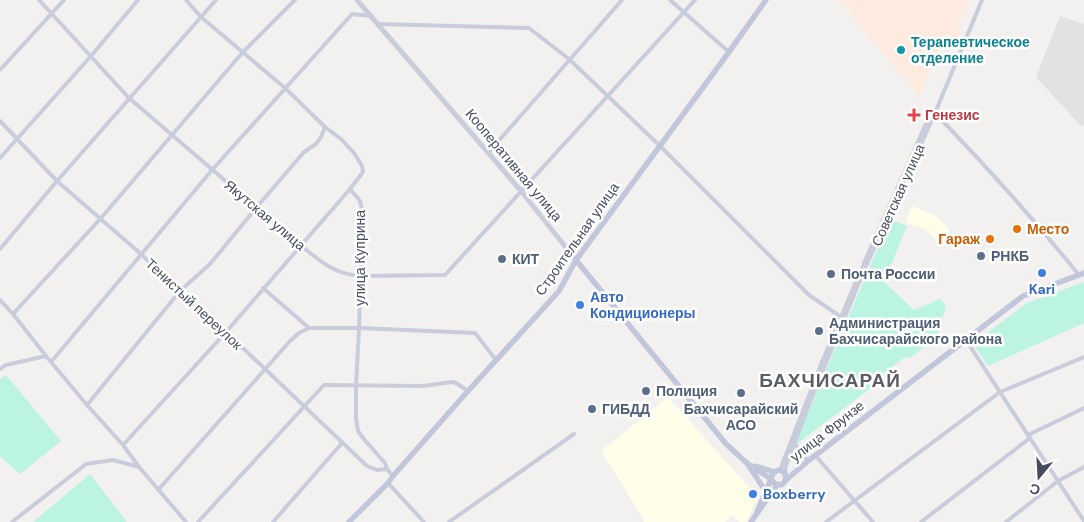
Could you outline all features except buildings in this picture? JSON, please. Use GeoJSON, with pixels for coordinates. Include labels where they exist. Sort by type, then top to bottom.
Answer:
{"type":"FeatureCollection","features":[{"type":"Feature","properties":{"kind":"main road","name":"Строительная улица"},"geometry":{"type":"LineString","coordinates":[[349,522],[388,483],[392,476],[559,291],[576,260],[730,52],[766,0]]}},
{"type":"Feature","properties":{"kind":"main road","name":"Кооперативная улица"},"geometry":{"type":"LineString","coordinates":[[576,260],[726,444],[748,464],[777,485]]}},
{"type":"Feature","properties":{"kind":"main road","name":"улица Фрунзе"},"geometry":{"type":"LineString","coordinates":[[782,474],[808,461],[1023,296],[1081,274]]}},
{"type":"Feature","properties":{"kind":"main road"},"geometry":{"type":"LineString","coordinates":[[748,464],[782,474]]}},
{"type":"Feature","properties":{"kind":"main road"},"geometry":{"type":"LineString","coordinates":[[748,464],[766,492]]}},
{"type":"Feature","properties":{"kind":"main road"},"geometry":{"type":"LineString","coordinates":[[757,512],[771,476],[782,474]]}},
{"type":"Feature","properties":{"kind":"main road"},"geometry":{"type":"LineString","coordinates":[[751,522],[777,485],[784,484],[782,474]]}},
{"type":"Feature","properties":{"kind":"street","name":"Якутская улица"},"geometry":{"type":"LineString","coordinates":[[39,0],[129,98],[256,208],[300,245],[335,270],[349,275],[361,276],[445,275],[695,0]]}},
{"type":"Feature","properties":{"kind":"street"},"geometry":{"type":"LineString","coordinates":[[0,70],[64,0]]}},
{"type":"Feature","properties":{"kind":"street"},"geometry":{"type":"LineString","coordinates":[[0,158],[138,0]]}},
{"type":"Feature","properties":{"kind":"street"},"geometry":{"type":"LineString","coordinates":[[123,445],[226,332],[363,172],[362,166],[354,153],[342,138],[325,127],[284,88],[201,17],[186,0]]}},
{"type":"Feature","properties":{"kind":"street"},"geometry":{"type":"LineString","coordinates":[[0,249],[129,98],[216,0]]}},
{"type":"Feature","properties":{"kind":"street"},"geometry":{"type":"LineString","coordinates":[[13,314],[101,218],[243,52],[295,0]]}},
{"type":"Feature","properties":{"kind":"street","name":"Кооперативная улица"},"geometry":{"type":"LineString","coordinates":[[357,0],[488,153],[576,260]]}},
{"type":"Feature","properties":{"kind":"street"},"geometry":{"type":"LineString","coordinates":[[488,153],[622,0]]}},
{"type":"Feature","properties":{"kind":"street"},"geometry":{"type":"LineString","coordinates":[[670,0],[730,52]]}},
{"type":"Feature","properties":{"kind":"street","name":"Советская улица"},"geometry":{"type":"LineString","coordinates":[[862,273],[935,113],[982,0]]}},
{"type":"Feature","properties":{"kind":"street"},"geometry":{"type":"LineString","coordinates":[[51,362],[212,170],[352,14],[371,16]]}},
{"type":"Feature","properties":{"kind":"street"},"geometry":{"type":"LineString","coordinates":[[378,24],[530,28],[569,59],[608,96],[809,295],[843,318]]}},
{"type":"Feature","properties":{"kind":"street"},"geometry":{"type":"LineString","coordinates":[[935,113],[992,173],[1081,274]]}},
{"type":"Feature","properties":{"kind":"street","name":"Тенистый переулок"},"geometry":{"type":"LineString","coordinates":[[0,121],[57,181],[101,218],[226,332],[367,466],[377,470],[387,469]]}},
{"type":"Feature","properties":{"kind":"street"},"geometry":{"type":"LineString","coordinates":[[87,405],[180,292],[210,264],[304,152],[316,144],[321,138],[325,127]]}},
{"type":"Feature","properties":{"kind":"street","name":"улица Куприна"},"geometry":{"type":"LineString","coordinates":[[350,189],[360,201],[363,213],[356,418],[358,431],[385,463],[387,469]]}},
{"type":"Feature","properties":{"kind":"street"},"geometry":{"type":"LineString","coordinates":[[782,474],[862,273]]}},
{"type":"Feature","properties":{"kind":"street"},"geometry":{"type":"LineString","coordinates":[[263,288],[309,328]]}},
{"type":"Feature","properties":{"kind":"street"},"geometry":{"type":"LineString","coordinates":[[0,300],[186,522]]}},
{"type":"Feature","properties":{"kind":"street"},"geometry":{"type":"LineString","coordinates":[[159,489],[290,341],[299,333],[309,328],[359,328],[475,333],[496,360]]}},
{"type":"Feature","properties":{"kind":"street"},"geometry":{"type":"LineString","coordinates":[[966,340],[1084,521]]}},
{"type":"Feature","properties":{"kind":"street"},"geometry":{"type":"LineString","coordinates":[[0,369],[6,365],[46,356]]}},
{"type":"Feature","properties":{"kind":"street"},"geometry":{"type":"LineString","coordinates":[[826,522],[1000,392],[1084,357]]}},
{"type":"Feature","properties":{"kind":"street"},"geometry":{"type":"LineString","coordinates":[[198,522],[324,385],[423,386],[452,382],[468,391]]}},
{"type":"Feature","properties":{"kind":"street"},"geometry":{"type":"LineString","coordinates":[[921,522],[1029,437],[1084,408]]}},
{"type":"Feature","properties":{"kind":"street"},"geometry":{"type":"LineString","coordinates":[[450,522],[574,434]]}},
{"type":"Feature","properties":{"kind":"street"},"geometry":{"type":"LineString","coordinates":[[794,442],[808,461]]}},
{"type":"Feature","properties":{"kind":"street"},"geometry":{"type":"LineString","coordinates":[[273,522],[342,443]]}},
{"type":"Feature","properties":{"kind":"street"},"geometry":{"type":"LineString","coordinates":[[815,455],[873,522]]}},
{"type":"Feature","properties":{"kind":"street"},"geometry":{"type":"LineString","coordinates":[[12,522],[86,464],[113,460],[140,467]]}},
{"type":"Feature","properties":{"kind":"street"},"geometry":{"type":"LineString","coordinates":[[1006,522],[1058,481],[1084,467]]}},
{"type":"Feature","properties":{"kind":"street"},"geometry":{"type":"LineString","coordinates":[[387,469],[392,476]]}},
{"type":"Feature","properties":{"kind":"street"},"geometry":{"type":"LineString","coordinates":[[388,483],[424,522]]}},
{"type":"Feature","properties":{"kind":"shaded area"},"geometry":{"type":"Polygon","coordinates":[[[838,0],[970,0],[957,27],[962,30],[952,50],[940,45],[919,96],[838,0]]]}},
{"type":"Feature","properties":{"kind":"shaded area"},"geometry":{"type":"Polygon","coordinates":[[[1060,16],[1084,24],[1084,125],[1081,126],[1036,77],[1060,16]]]}},
{"type":"Feature","properties":{"kind":"shaded area"},"geometry":{"type":"Polygon","coordinates":[[[912,206],[934,215],[950,230],[937,242],[925,229],[905,223],[912,206]]]}},
{"type":"Feature","properties":{"kind":"shaded area"},"geometry":{"type":"Polygon","coordinates":[[[668,397],[758,497],[746,522],[740,522],[731,515],[725,522],[643,522],[644,520],[601,451],[668,397]]]}},
{"type":"Feature","properties":{"kind":"green space"},"geometry":{"type":"Polygon","coordinates":[[[890,219],[907,226],[884,282],[914,310],[940,299],[946,306],[937,337],[910,358],[905,357],[871,383],[872,387],[794,446],[890,219]]]}},
{"type":"Feature","properties":{"kind":"green space"},"geometry":{"type":"Polygon","coordinates":[[[1084,282],[1084,323],[988,366],[973,344],[1027,303],[1084,282]]]}},
{"type":"Feature","properties":{"kind":"green space"},"geometry":{"type":"Polygon","coordinates":[[[6,375],[61,441],[20,474],[0,456],[0,379],[6,375]]]}},
{"type":"Feature","properties":{"kind":"green space"},"geometry":{"type":"Polygon","coordinates":[[[90,474],[127,522],[33,522],[90,474]]]}},
{"type":"Feature","properties":{"kind":"place","name":"Терапевтическое отделение"},"geometry":{"type":"Point","coordinates":[901,50]}},
{"type":"Feature","properties":{"kind":"place","name":"Генезис"},"geometry":{"type":"Point","coordinates":[914,115]}},
{"type":"Feature","properties":{"kind":"place","name":"Место"},"geometry":{"type":"Point","coordinates":[1017,229]}},
{"type":"Feature","properties":{"kind":"place","name":"Гараж"},"geometry":{"type":"Point","coordinates":[990,239]}},
{"type":"Feature","properties":{"kind":"place","name":"РНКБ"},"geometry":{"type":"Point","coordinates":[981,256]}},
{"type":"Feature","properties":{"kind":"place","name":"КИТ"},"geometry":{"type":"Point","coordinates":[502,259]}},
{"type":"Feature","properties":{"kind":"place","name":"Kari"},"geometry":{"type":"Point","coordinates":[1042,273]}},
{"type":"Feature","properties":{"kind":"place","name":"Почта России"},"geometry":{"type":"Point","coordinates":[831,274]}},
{"type":"Feature","properties":{"kind":"place","name":"Авто Кондиционеры"},"geometry":{"type":"Point","coordinates":[580,305]}},
{"type":"Feature","properties":{"kind":"place","name":"Администрация Бахчисарайского района"},"geometry":{"type":"Point","coordinates":[819,331]}},
{"type":"Feature","properties":{"kind":"place","name":"Полиция"},"geometry":{"type":"Point","coordinates":[646,391]}},
{"type":"Feature","properties":{"kind":"place","name":"Бахчисарайский АСО"},"geometry":{"type":"Point","coordinates":[741,393]}},
{"type":"Feature","properties":{"kind":"place","name":"ГИБДД"},"geometry":{"type":"Point","coordinates":[592,409]}},
{"type":"Feature","properties":{"kind":"place","name":"Boxberry"},"geometry":{"type":"Point","coordinates":[753,494]}},
{"type":"Feature","properties":{"kind":"district","name":"БАХЧИСАРАЙ"},"geometry":{"type":"Point","coordinates":[830,380]}}]}
